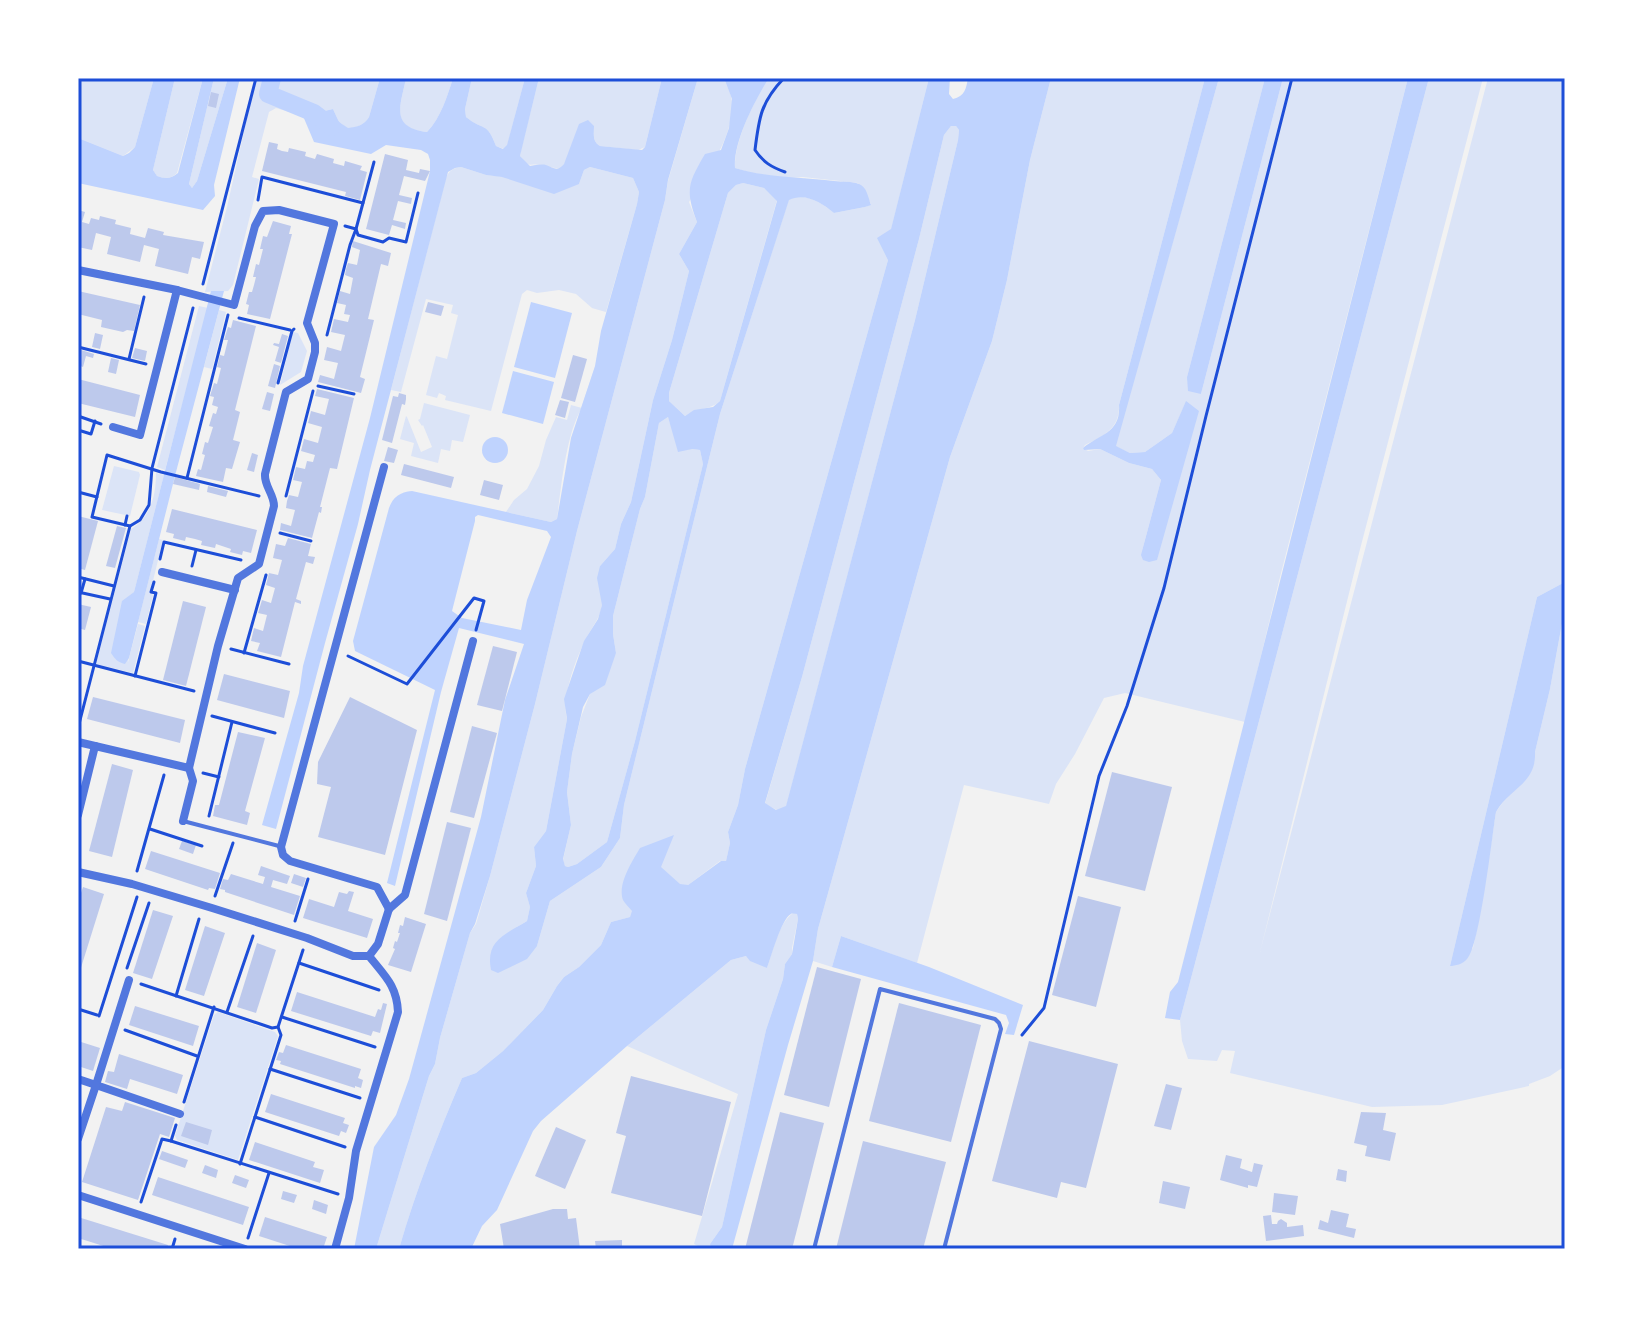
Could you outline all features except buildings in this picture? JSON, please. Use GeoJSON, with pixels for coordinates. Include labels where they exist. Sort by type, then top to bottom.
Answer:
{"type":"FeatureCollection","features":[{"type":"Feature","properties":{"kind":"street"},"geometry":{"type":"LineString","coordinates":[[78,270],[234,305],[255,226],[263,211],[279,210],[334,224],[307,323],[315,352],[308,379],[286,392],[264,481],[274,499],[274,506],[259,564],[238,578],[218,646],[189,768],[193,781],[183,821]]}},
{"type":"Feature","properties":{"kind":"street"},"geometry":{"type":"LineString","coordinates":[[113,427],[140,435],[177,290]]}},
{"type":"Feature","properties":{"kind":"street"},"geometry":{"type":"LineString","coordinates":[[384,467],[281,847],[283,855],[290,861],[377,887],[389,909]]}},
{"type":"Feature","properties":{"kind":"street"},"geometry":{"type":"LineString","coordinates":[[162,572],[235,590]]}},
{"type":"Feature","properties":{"kind":"street"},"geometry":{"type":"LineString","coordinates":[[369,956],[378,944],[389,909],[405,895],[473,641]]}},
{"type":"Feature","properties":{"kind":"street"},"geometry":{"type":"LineString","coordinates":[[78,742],[189,768]]}},
{"type":"Feature","properties":{"kind":"street"},"geometry":{"type":"LineString","coordinates":[[78,815],[95,746]]}},
{"type":"Feature","properties":{"kind":"street"},"geometry":{"type":"LineString","coordinates":[[78,872],[208,906],[353,956],[369,956]]}},
{"type":"Feature","properties":{"kind":"street"},"geometry":{"type":"LineString","coordinates":[[335,1249],[349,1198],[356,1151],[398,1012],[397,996],[369,956]]}},
{"type":"Feature","properties":{"kind":"street"},"geometry":{"type":"LineString","coordinates":[[78,1139],[129,980]]}},
{"type":"Feature","properties":{"kind":"street"},"geometry":{"type":"LineString","coordinates":[[78,1079],[180,1114]]}},
{"type":"Feature","properties":{"kind":"street"},"geometry":{"type":"LineString","coordinates":[[78,1195],[245,1249]]}},
{"type":"Feature","properties":{"kind":"lane"},"geometry":{"type":"LineString","coordinates":[[183,821],[281,847]]}},
{"type":"Feature","properties":{"kind":"lane"},"geometry":{"type":"LineString","coordinates":[[814,1249],[880,989],[995,1019],[1001,1029],[944,1249]]}},
{"type":"Feature","properties":{"kind":"path"},"geometry":{"type":"LineString","coordinates":[[178,476],[161,472],[152,468],[135,462],[107,455],[92,517],[127,526],[140,520],[149,505],[152,468],[256,78]]}},
{"type":"Feature","properties":{"kind":"path"},"geometry":{"type":"LineString","coordinates":[[784,78],[763,106],[755,150],[762,160],[785,172]]}},
{"type":"Feature","properties":{"kind":"path"},"geometry":{"type":"LineString","coordinates":[[1022,1035],[1044,1008],[1099,776],[1127,706],[1164,588],[1292,78]]}},
{"type":"Feature","properties":{"kind":"path"},"geometry":{"type":"LineString","coordinates":[[315,343],[324,345],[374,162]]}},
{"type":"Feature","properties":{"kind":"path"},"geometry":{"type":"LineString","coordinates":[[263,211],[257,199],[262,177],[363,203]]}},
{"type":"Feature","properties":{"kind":"path"},"geometry":{"type":"LineString","coordinates":[[356,229],[358,235],[383,242],[389,238],[406,242],[418,193]]}},
{"type":"Feature","properties":{"kind":"path"},"geometry":{"type":"LineString","coordinates":[[334,224],[356,229]]}},
{"type":"Feature","properties":{"kind":"path"},"geometry":{"type":"LineString","coordinates":[[129,359],[147,284]]}},
{"type":"Feature","properties":{"kind":"path"},"geometry":{"type":"LineString","coordinates":[[187,478],[228,315],[292,331],[307,323]]}},
{"type":"Feature","properties":{"kind":"path"},"geometry":{"type":"LineString","coordinates":[[285,396],[276,392],[292,331]]}},
{"type":"Feature","properties":{"kind":"path"},"geometry":{"type":"LineString","coordinates":[[78,347],[157,367]]}},
{"type":"Feature","properties":{"kind":"path"},"geometry":{"type":"LineString","coordinates":[[314,385],[354,394]]}},
{"type":"Feature","properties":{"kind":"path"},"geometry":{"type":"LineString","coordinates":[[78,416],[113,427]]}},
{"type":"Feature","properties":{"kind":"path"},"geometry":{"type":"LineString","coordinates":[[78,430],[91,434],[95,421]]}},
{"type":"Feature","properties":{"kind":"path"},"geometry":{"type":"LineString","coordinates":[[133,471],[135,462]]}},
{"type":"Feature","properties":{"kind":"path"},"geometry":{"type":"LineString","coordinates":[[99,489],[107,491]]}},
{"type":"Feature","properties":{"kind":"path"},"geometry":{"type":"LineString","coordinates":[[78,492],[97,497]]}},
{"type":"Feature","properties":{"kind":"path"},"geometry":{"type":"LineString","coordinates":[[78,728],[114,586],[127,516]]}},
{"type":"Feature","properties":{"kind":"path"},"geometry":{"type":"LineString","coordinates":[[268,530],[311,541]]}},
{"type":"Feature","properties":{"kind":"path"},"geometry":{"type":"LineString","coordinates":[[244,653],[268,567],[259,564]]}},
{"type":"Feature","properties":{"kind":"path"},"geometry":{"type":"LineString","coordinates":[[78,577],[114,586]]}},
{"type":"Feature","properties":{"kind":"path"},"geometry":{"type":"LineString","coordinates":[[85,579],[80,593],[110,599]]}},
{"type":"Feature","properties":{"kind":"path"},"geometry":{"type":"LineString","coordinates":[[335,650],[407,684],[474,598],[484,601],[473,641]]}},
{"type":"Feature","properties":{"kind":"path"},"geometry":{"type":"LineString","coordinates":[[218,646],[289,664]]}},
{"type":"Feature","properties":{"kind":"path"},"geometry":{"type":"LineString","coordinates":[[78,661],[206,694]]}},
{"type":"Feature","properties":{"kind":"path"},"geometry":{"type":"LineString","coordinates":[[201,713],[275,733]]}},
{"type":"Feature","properties":{"kind":"path"},"geometry":{"type":"LineString","coordinates":[[206,827],[232,722]]}},
{"type":"Feature","properties":{"kind":"path"},"geometry":{"type":"LineString","coordinates":[[99,1016],[167,763]]}},
{"type":"Feature","properties":{"kind":"path"},"geometry":{"type":"LineString","coordinates":[[150,829],[202,846]]}},
{"type":"Feature","properties":{"kind":"path"},"geometry":{"type":"LineString","coordinates":[[176,996],[236,834]]}},
{"type":"Feature","properties":{"kind":"path"},"geometry":{"type":"LineString","coordinates":[[291,933],[311,867]]}},
{"type":"Feature","properties":{"kind":"path"},"geometry":{"type":"LineString","coordinates":[[154,890],[124,979],[272,1028],[278,1027]]}},
{"type":"Feature","properties":{"kind":"path"},"geometry":{"type":"LineString","coordinates":[[227,1012],[257,922]]}},
{"type":"Feature","properties":{"kind":"path"},"geometry":{"type":"LineString","coordinates":[[240,1164],[281,1035],[278,1027],[307,938]]}},
{"type":"Feature","properties":{"kind":"path"},"geometry":{"type":"LineString","coordinates":[[299,963],[397,996]]}},
{"type":"Feature","properties":{"kind":"path"},"geometry":{"type":"LineString","coordinates":[[171,1141],[214,1007]]}},
{"type":"Feature","properties":{"kind":"path"},"geometry":{"type":"LineString","coordinates":[[78,1009],[199,1056]]}},
{"type":"Feature","properties":{"kind":"path"},"geometry":{"type":"LineString","coordinates":[[282,1017],[386,1051]]}},
{"type":"Feature","properties":{"kind":"path"},"geometry":{"type":"LineString","coordinates":[[270,1069],[371,1102]]}},
{"type":"Feature","properties":{"kind":"path"},"geometry":{"type":"LineString","coordinates":[[255,1117],[356,1151]]}},
{"type":"Feature","properties":{"kind":"path"},"geometry":{"type":"LineString","coordinates":[[137,1214],[162,1139],[349,1198]]}},
{"type":"Feature","properties":{"kind":"path"},"geometry":{"type":"LineString","coordinates":[[245,1249],[269,1173]]}},
{"type":"Feature","properties":{"kind":"shaded area"},"geometry":{"type":"Polygon","coordinates":[[[78,78],[154,78],[135,147],[123,156],[78,138],[78,78]]]}},
{"type":"Feature","properties":{"kind":"shaded area"},"geometry":{"type":"Polygon","coordinates":[[[175,78],[203,78],[177,173],[165,178],[157,176],[153,170],[175,78]]]}},
{"type":"Feature","properties":{"kind":"shaded area"},"geometry":{"type":"Polygon","coordinates":[[[214,78],[228,78],[197,181],[192,188],[189,184],[214,78]]]}},
{"type":"Feature","properties":{"kind":"shaded area"},"geometry":{"type":"Polygon","coordinates":[[[256,78],[380,78],[369,117],[363,124],[348,129],[339,122],[333,109],[303,116],[276,108],[269,112],[252,177],[259,179],[233,285],[228,291],[205,292],[227,207],[256,78]]]}},
{"type":"Feature","properties":{"kind":"shaded area"},"geometry":{"type":"Polygon","coordinates":[[[406,78],[453,78],[440,113],[427,132],[415,130],[402,120],[400,106],[406,78]]]}},
{"type":"Feature","properties":{"kind":"shaded area"},"geometry":{"type":"Polygon","coordinates":[[[472,78],[525,78],[504,149],[496,146],[487,130],[466,117],[472,78]]]}},
{"type":"Feature","properties":{"kind":"shaded area"},"geometry":{"type":"Polygon","coordinates":[[[539,78],[662,78],[645,147],[638,150],[600,146],[595,140],[594,126],[561,168],[528,164],[520,156],[539,78]]]}},
{"type":"Feature","properties":{"kind":"shaded area"},"geometry":{"type":"Polygon","coordinates":[[[698,78],[724,78],[731,96],[730,123],[719,151],[689,202],[697,222],[679,254],[689,271],[672,340],[653,400],[631,502],[615,549],[600,566],[601,609],[570,678],[567,719],[546,831],[534,847],[536,866],[526,893],[530,907],[527,921],[517,927],[537,946],[550,901],[601,867],[620,838],[624,805],[720,414],[789,199],[807,198],[834,213],[871,204],[858,183],[785,178],[735,168],[741,134],[751,109],[769,78],[929,78],[891,230],[888,260],[728,832],[730,843],[726,861],[720,861],[688,885],[623,899],[633,911],[630,917],[611,922],[601,945],[564,977],[543,1010],[503,1051],[476,1073],[462,1078],[428,1162],[399,1249],[376,1249],[435,1064],[470,933],[476,924],[490,876],[668,181],[698,78]]]}},
{"type":"Feature","properties":{"kind":"shaded area"},"geometry":{"type":"Polygon","coordinates":[[[1051,78],[1205,78],[1117,420],[1110,430],[1083,448],[1088,451],[1100,449],[1129,463],[1152,469],[1161,480],[1141,555],[1186,402],[1172,433],[1145,452],[1130,453],[1115,446],[1219,78],[1265,78],[1187,377],[1201,394],[1283,78],[1408,78],[1245,722],[1125,693],[1104,698],[1056,784],[1049,804],[964,785],[917,963],[841,936],[832,967],[813,961],[818,929],[950,457],[992,341],[1030,160],[1051,78]]]}},
{"type":"Feature","properties":{"kind":"shaded area"},"geometry":{"type":"Polygon","coordinates":[[[1429,78],[1483,78],[1358,557],[1260,952],[1488,78],[1565,78],[1565,582],[1537,597],[1450,966],[1473,948],[1496,812],[1527,778],[1534,762],[1565,607],[1565,1066],[1529,1086],[1442,1105],[1372,1107],[1230,1073],[1235,1051],[1222,1050],[1217,1061],[1188,1059],[1180,1020],[1429,78]]]}},
{"type":"Feature","properties":{"kind":"shaded area"},"geometry":{"type":"Polygon","coordinates":[[[951,126],[959,130],[958,140],[915,320],[786,807],[777,810],[765,804],[802,677],[944,135],[951,126]]]}},
{"type":"Feature","properties":{"kind":"shaded area"},"geometry":{"type":"Polygon","coordinates":[[[461,167],[486,175],[579,184],[584,170],[590,167],[633,178],[639,192],[606,312],[592,308],[576,294],[559,290],[537,293],[527,290],[522,294],[491,411],[445,400],[446,396],[439,393],[437,398],[426,395],[436,356],[447,359],[458,315],[451,313],[453,305],[426,299],[401,392],[391,390],[446,178],[452,170],[461,167]]]}},
{"type":"Feature","properties":{"kind":"shaded area"},"geometry":{"type":"Polygon","coordinates":[[[743,183],[764,188],[777,200],[720,401],[685,416],[669,401],[669,393],[728,193],[743,183]]]}},
{"type":"Feature","properties":{"kind":"shaded area"},"geometry":{"type":"Polygon","coordinates":[[[199,306],[208,308],[165,470],[157,467],[199,306]]]}},
{"type":"Feature","properties":{"kind":"shaded area"},"geometry":{"type":"Polygon","coordinates":[[[219,310],[226,312],[212,369],[204,367],[219,310]]]}},
{"type":"Feature","properties":{"kind":"shaded area"},"geometry":{"type":"Polygon","coordinates":[[[293,332],[298,333],[307,351],[301,372],[280,385],[293,332]]]}},
{"type":"Feature","properties":{"kind":"shaded area"},"geometry":{"type":"Polygon","coordinates":[[[424,403],[470,415],[463,442],[452,440],[450,451],[441,449],[438,463],[411,456],[414,443],[400,439],[406,416],[421,452],[432,447],[418,420],[424,403]]]}},
{"type":"Feature","properties":{"kind":"shaded area"},"geometry":{"type":"Polygon","coordinates":[[[571,405],[582,408],[568,446],[557,519],[551,522],[506,512],[527,489],[539,466],[556,417],[567,420],[571,405]]]}},
{"type":"Feature","properties":{"kind":"shaded area"},"geometry":{"type":"Polygon","coordinates":[[[668,417],[692,449],[700,450],[703,464],[607,842],[568,867],[563,860],[571,825],[567,792],[572,754],[590,694],[616,653],[613,616],[645,497],[659,423],[668,417]]]}},
{"type":"Feature","properties":{"kind":"shaded area"},"geometry":{"type":"Polygon","coordinates":[[[114,466],[139,472],[140,475],[130,516],[102,510],[114,466]]]}},
{"type":"Feature","properties":{"kind":"shaded area"},"geometry":{"type":"Polygon","coordinates":[[[156,473],[164,475],[134,592],[122,602],[128,662],[138,624],[145,626],[133,673],[96,664],[131,529],[148,512],[156,473]]]}},
{"type":"Feature","properties":{"kind":"shaded area"},"geometry":{"type":"Polygon","coordinates":[[[159,539],[163,540],[146,624],[138,622],[159,539]]]}},
{"type":"Feature","properties":{"kind":"shaded area"},"geometry":{"type":"Polygon","coordinates":[[[793,913],[797,914],[798,919],[792,954],[785,964],[766,1030],[722,1227],[710,1244],[711,1249],[704,1249],[694,1244],[738,1094],[627,1046],[731,960],[746,956],[767,968],[780,931],[793,913]]]}},
{"type":"Feature","properties":{"kind":"shaded area"},"geometry":{"type":"Polygon","coordinates":[[[218,1012],[275,1032],[278,1036],[238,1160],[177,1140],[175,1136],[214,1015],[218,1012]]]}},
{"type":"Feature","properties":{"kind":"water"},"geometry":{"type":"Polygon","coordinates":[[[154,78],[175,78],[153,170],[157,176],[165,178],[178,173],[203,78],[214,78],[189,184],[192,188],[197,181],[228,78],[240,78],[214,185],[215,196],[203,210],[78,183],[78,138],[123,156],[129,153],[135,147],[154,78]]]}},
{"type":"Feature","properties":{"kind":"water"},"geometry":{"type":"Polygon","coordinates":[[[380,78],[406,78],[400,106],[402,120],[415,129],[427,132],[440,113],[453,78],[472,78],[466,117],[487,130],[496,146],[503,149],[507,145],[525,78],[539,78],[520,156],[530,166],[544,165],[557,169],[564,164],[579,124],[588,120],[594,126],[595,140],[600,146],[642,150],[662,78],[698,78],[668,180],[490,876],[470,933],[435,1064],[376,1249],[354,1249],[374,1147],[396,1115],[409,1079],[481,817],[505,700],[524,644],[459,628],[395,886],[387,883],[435,690],[355,651],[353,641],[389,508],[401,494],[412,491],[551,522],[557,519],[571,438],[595,366],[601,331],[639,192],[633,178],[590,167],[584,170],[579,184],[554,194],[461,167],[448,172],[276,829],[262,825],[370,418],[430,171],[428,154],[421,150],[386,145],[371,154],[314,142],[303,116],[333,109],[339,122],[348,128],[360,125],[369,117],[380,78]],[[478,515],[475,517],[452,611],[462,618],[521,630],[527,600],[551,537],[547,531],[478,515]]]}},
{"type":"Feature","properties":{"kind":"water"},"geometry":{"type":"Polygon","coordinates":[[[724,78],[769,78],[741,134],[735,168],[856,183],[866,190],[871,205],[834,213],[807,198],[789,200],[720,414],[624,805],[620,838],[601,867],[550,901],[537,946],[527,959],[498,973],[491,970],[494,945],[505,934],[527,921],[530,907],[526,893],[536,866],[534,847],[546,831],[567,719],[564,699],[584,641],[598,619],[602,605],[597,578],[600,566],[615,549],[631,502],[653,400],[689,271],[679,254],[697,222],[690,187],[705,154],[721,150],[729,128],[732,99],[724,78]],[[743,183],[728,193],[669,393],[669,401],[685,416],[694,410],[713,407],[720,401],[777,201],[764,188],[743,183]],[[668,417],[659,423],[645,497],[613,616],[616,653],[605,685],[590,694],[583,707],[572,754],[567,792],[571,825],[563,859],[568,867],[607,842],[703,464],[700,450],[678,452],[668,417]]]}},
{"type":"Feature","properties":{"kind":"water"},"geometry":{"type":"Polygon","coordinates":[[[929,78],[950,78],[949,94],[953,99],[964,92],[968,78],[1051,78],[1030,160],[992,341],[950,457],[732,1249],[711,1249],[710,1244],[722,1227],[766,1030],[785,964],[792,954],[797,914],[787,917],[767,968],[746,956],[731,960],[541,1121],[533,1131],[497,1210],[482,1226],[471,1249],[399,1249],[428,1162],[462,1078],[476,1073],[503,1051],[543,1010],[564,977],[601,945],[611,922],[630,917],[632,911],[623,900],[622,887],[640,848],[674,835],[661,867],[680,884],[688,885],[721,861],[726,861],[730,843],[728,832],[888,260],[877,238],[891,229],[929,78]],[[951,126],[944,135],[802,677],[765,803],[776,810],[786,806],[915,320],[958,140],[959,130],[951,126]]]}},
{"type":"Feature","properties":{"kind":"water"},"geometry":{"type":"Polygon","coordinates":[[[1205,78],[1219,78],[1116,446],[1130,453],[1145,452],[1172,433],[1186,401],[1199,411],[1157,560],[1149,562],[1143,560],[1141,555],[1161,480],[1152,469],[1129,463],[1100,449],[1083,448],[1108,432],[1117,422],[1205,78]]]}},
{"type":"Feature","properties":{"kind":"water"},"geometry":{"type":"Polygon","coordinates":[[[1265,78],[1283,78],[1201,394],[1188,391],[1187,377],[1265,78]]]}},
{"type":"Feature","properties":{"kind":"water"},"geometry":{"type":"Polygon","coordinates":[[[1408,78],[1429,78],[1180,1020],[1165,1018],[1170,992],[1178,982],[1408,78]]]}},
{"type":"Feature","properties":{"kind":"water"},"geometry":{"type":"Polygon","coordinates":[[[211,291],[224,291],[125,664],[116,660],[111,653],[122,601],[134,592],[211,291]]]}},
{"type":"Feature","properties":{"kind":"water"},"geometry":{"type":"Polygon","coordinates":[[[531,302],[572,313],[555,378],[514,367],[531,302]]]}},
{"type":"Feature","properties":{"kind":"water"},"geometry":{"type":"Polygon","coordinates":[[[513,371],[554,382],[543,424],[502,413],[513,371]]]}},
{"type":"Feature","properties":{"kind":"water"},"geometry":{"type":"Polygon","coordinates":[[[495,437],[504,441],[508,450],[504,459],[495,463],[486,459],[482,450],[486,441],[495,437]]]}},
{"type":"Feature","properties":{"kind":"water"},"geometry":{"type":"Polygon","coordinates":[[[1565,582],[1565,607],[1532,771],[1496,812],[1481,913],[1472,950],[1463,962],[1450,966],[1537,597],[1565,582]]]}},
{"type":"Feature","properties":{"kind":"water"},"geometry":{"type":"Polygon","coordinates":[[[841,936],[1023,1005],[1014,1035],[1005,1034],[1009,1023],[1006,1015],[832,967],[841,936]]]}},
{"type":"Feature","properties":{"kind":"waterway"},"geometry":{"type":"LineString","coordinates":[[272,78],[268,94],[314,113],[332,127]]}}]}
